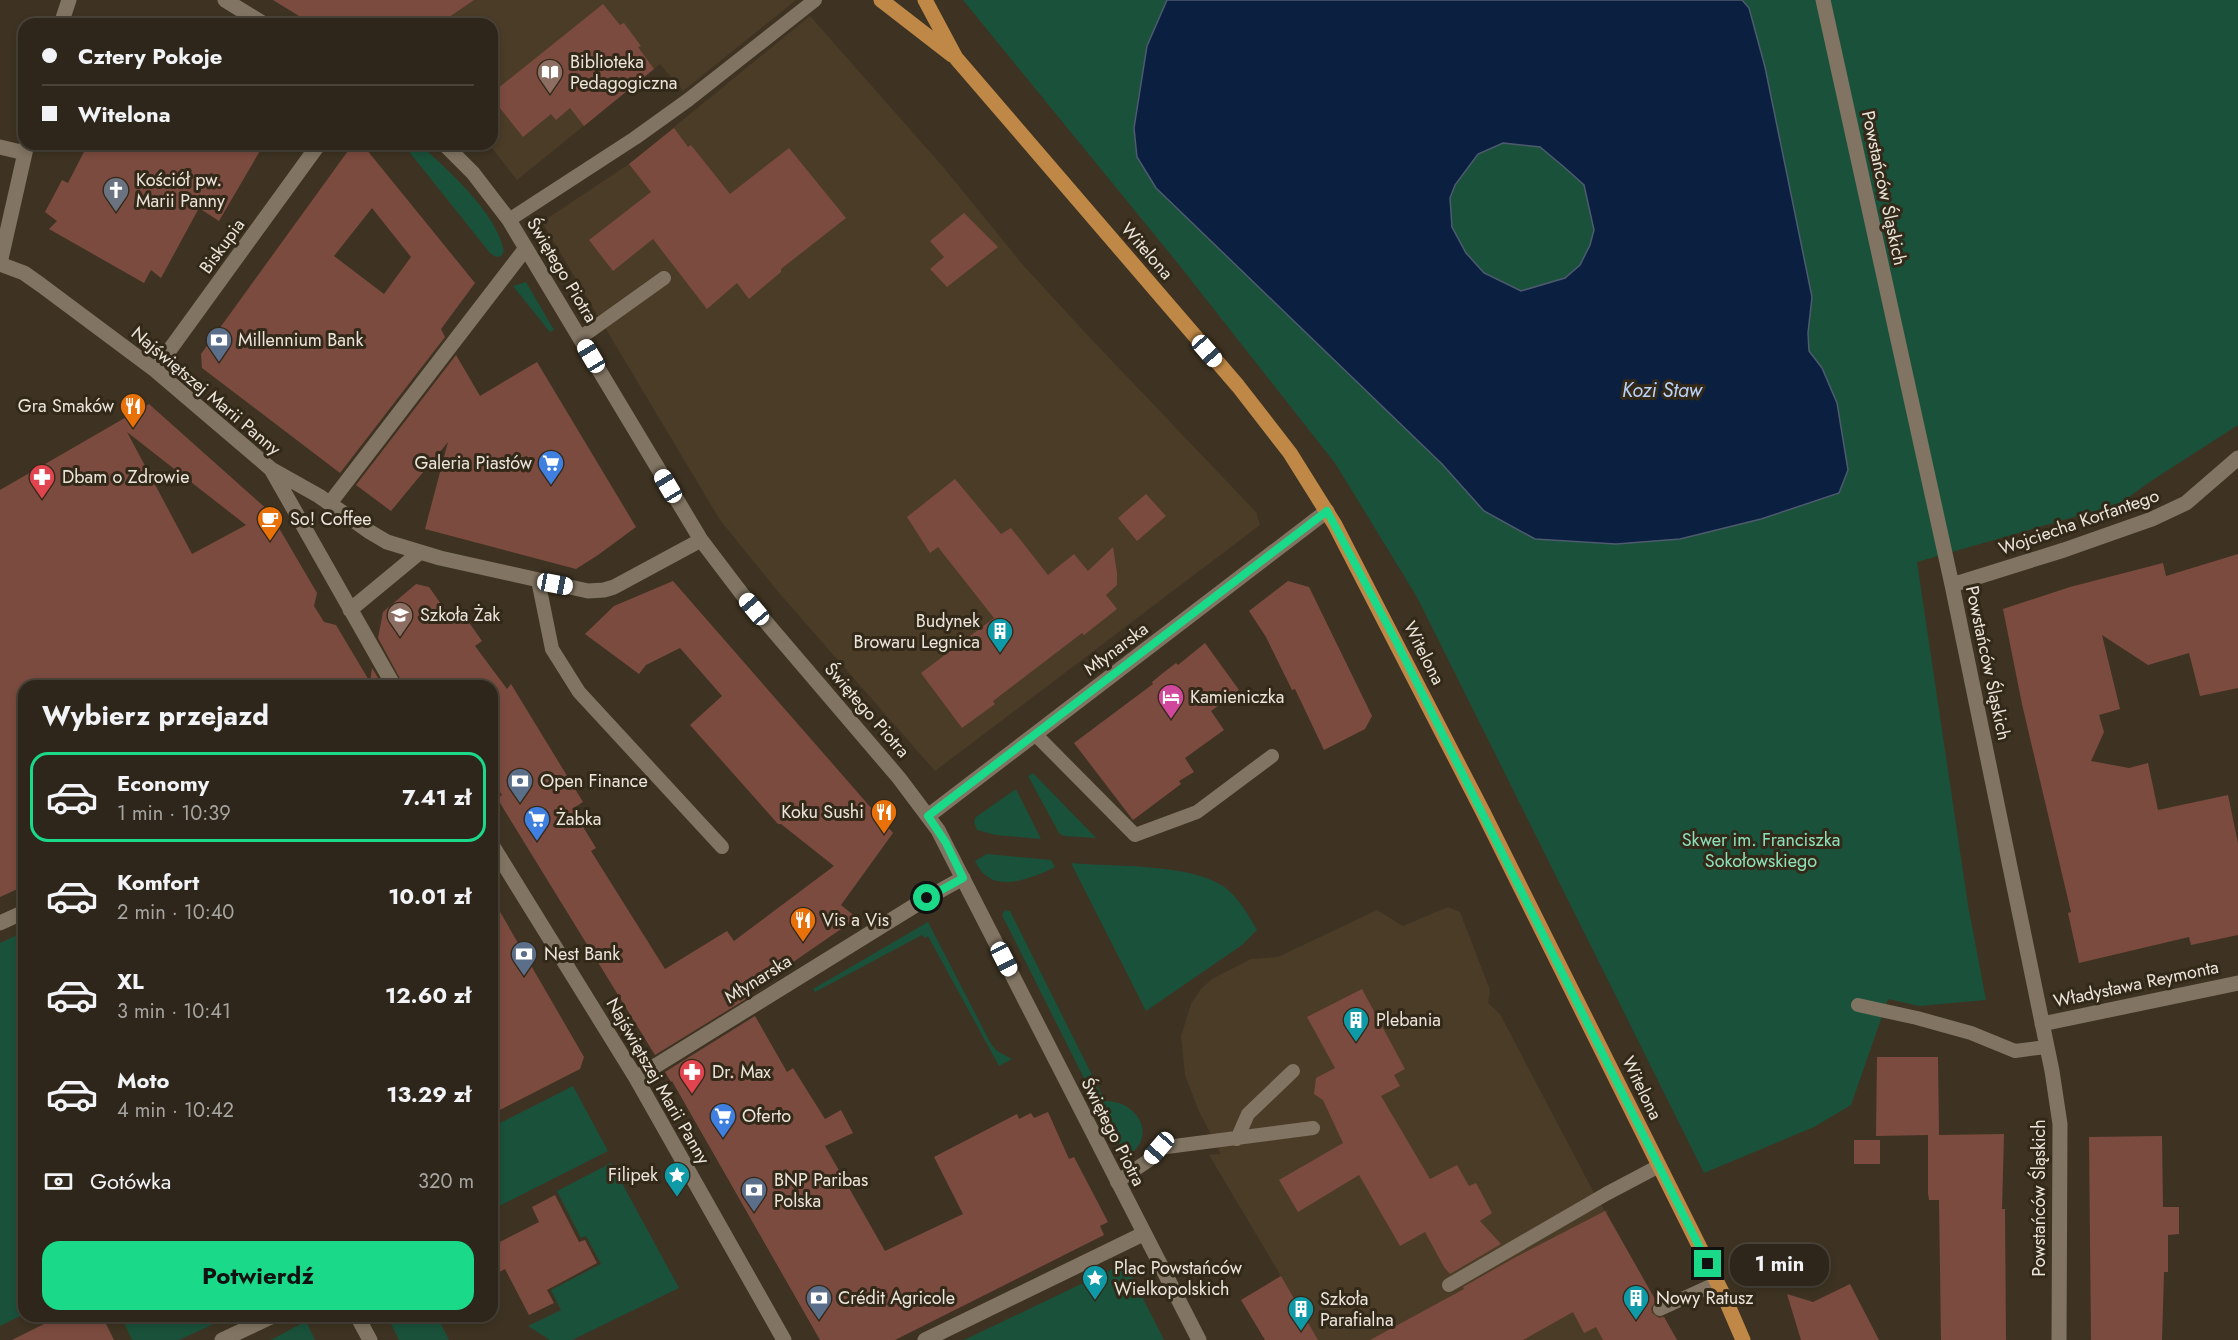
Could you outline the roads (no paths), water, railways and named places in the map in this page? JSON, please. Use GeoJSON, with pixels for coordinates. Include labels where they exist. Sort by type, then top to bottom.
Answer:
{"type":"FeatureCollection","features":[{"type":"Feature","properties":{"kind":"main road","name":"Witelona"},"geometry":{"type":"LineString","coordinates":[[881,0],[956,58],[1238,386],[1290,453],[1327,511],[1392,633],[1659,1166],[1743,1340]]}},
{"type":"Feature","properties":{"kind":"main road","name":"Witelona"},"geometry":{"type":"LineString","coordinates":[[924,0],[956,58]]}},
{"type":"Feature","properties":{"kind":"street"},"geometry":{"type":"LineString","coordinates":[[63,18],[69,0]]}},
{"type":"Feature","properties":{"kind":"street"},"geometry":{"type":"LineString","coordinates":[[225,0],[254,18]]}},
{"type":"Feature","properties":{"kind":"street","name":"Powstańców Śląskich"},"geometry":{"type":"LineString","coordinates":[[1823,0],[1952,585],[2042,1024],[2060,1124],[2058,1340]]}},
{"type":"Feature","properties":{"kind":"street"},"geometry":{"type":"LineString","coordinates":[[0,147],[18,148]]}},
{"type":"Feature","properties":{"kind":"street"},"geometry":{"type":"LineString","coordinates":[[0,263],[26,150]]}},
{"type":"Feature","properties":{"kind":"street","name":"Biskupia"},"geometry":{"type":"LineString","coordinates":[[155,370],[315,150]]}},
{"type":"Feature","properties":{"kind":"street","name":"Świętego Piotra"},"geometry":{"type":"LineString","coordinates":[[450,150],[473,173],[509,220],[701,540],[742,594],[887,763],[946,843],[1143,1234],[1199,1340]]}},
{"type":"Feature","properties":{"kind":"street"},"geometry":{"type":"LineString","coordinates":[[330,502],[526,248]]}},
{"type":"Feature","properties":{"kind":"street","name":"Najświętszej Marii Panny"},"geometry":{"type":"LineString","coordinates":[[0,263],[31,278],[155,370],[271,469],[391,680]]}},
{"type":"Feature","properties":{"kind":"street","name":"Wojciecha Korfantego"},"geometry":{"type":"LineString","coordinates":[[1952,585],[2152,519],[2186,503],[2238,458]]}},
{"type":"Feature","properties":{"kind":"street"},"geometry":{"type":"LineString","coordinates":[[271,469],[330,502],[382,540],[419,553],[588,591],[614,587],[701,540]]}},
{"type":"Feature","properties":{"kind":"street","name":"Młynarska"},"geometry":{"type":"LineString","coordinates":[[928,816],[1327,511]]}},
{"type":"Feature","properties":{"kind":"street"},"geometry":{"type":"LineString","coordinates":[[350,610],[419,553]]}},
{"type":"Feature","properties":{"kind":"street","name":"Najświętszej Marii Panny"},"geometry":{"type":"LineString","coordinates":[[498,855],[636,1078],[784,1340]]}},
{"type":"Feature","properties":{"kind":"street","name":"Młynarska"},"geometry":{"type":"LineString","coordinates":[[636,1078],[963,878]]}},
{"type":"Feature","properties":{"kind":"street"},"geometry":{"type":"LineString","coordinates":[[0,923],[18,915]]}},
{"type":"Feature","properties":{"kind":"street","name":"Władysława Reymonta"},"geometry":{"type":"LineString","coordinates":[[2042,1024],[2238,982]]}},
{"type":"Feature","properties":{"kind":"street"},"geometry":{"type":"LineString","coordinates":[[925,1340],[1143,1234]]}},
{"type":"Feature","properties":{"kind":"street"},"geometry":{"type":"LineString","coordinates":[[222,1340],[260,1322]]}},
{"type":"Feature","properties":{"kind":"street"},"geometry":{"type":"LineString","coordinates":[[360,1322],[370,1340]]}},
{"type":"Feature","properties":{"kind":"lane"},"geometry":{"type":"LineString","coordinates":[[509,220],[670,112],[815,0]]}},
{"type":"Feature","properties":{"kind":"lane"},"geometry":{"type":"LineString","coordinates":[[580,338],[664,278]]}},
{"type":"Feature","properties":{"kind":"lane"},"geometry":{"type":"LineString","coordinates":[[538,580],[552,649],[579,692],[722,847]]}},
{"type":"Feature","properties":{"kind":"lane"},"geometry":{"type":"LineString","coordinates":[[1036,735],[1135,835],[1197,812],[1272,756]]}},
{"type":"Feature","properties":{"kind":"lane"},"geometry":{"type":"LineString","coordinates":[[1858,1005],[1917,1018],[1971,1034],[2015,1051],[2046,1047]]}},
{"type":"Feature","properties":{"kind":"lane"},"geometry":{"type":"LineString","coordinates":[[1237,1139],[1248,1114],[1293,1071]]}},
{"type":"Feature","properties":{"kind":"lane"},"geometry":{"type":"LineString","coordinates":[[1118,1182],[1149,1160],[1159,1148],[1313,1128]]}},
{"type":"Feature","properties":{"kind":"lane"},"geometry":{"type":"LineString","coordinates":[[1449,1285],[1659,1166]]}},
{"type":"Feature","properties":{"kind":"lane"},"geometry":{"type":"LineString","coordinates":[[1660,1309],[1717,1283]]}},
{"type":"Feature","properties":{"kind":"water","name":"Kozi Staw"},"geometry":{"type":"Polygon","coordinates":[[[1167,0],[1742,0],[1749,8],[1765,67],[1812,297],[1808,333],[1809,351],[1822,368],[1837,403],[1848,470],[1839,493],[1761,519],[1680,539],[1616,544],[1535,539],[1484,511],[1442,464],[1156,188],[1137,157],[1134,128],[1147,46],[1167,0]],[[1503,143],[1478,154],[1455,185],[1450,198],[1452,227],[1466,253],[1484,273],[1521,291],[1565,278],[1580,265],[1590,245],[1594,230],[1584,185],[1540,147],[1503,143]]]}},
{"type":"Feature","properties":{"kind":"place","name":"Biblioteka Pedagogiczna"},"geometry":{"type":"Point","coordinates":[550,95]}},
{"type":"Feature","properties":{"kind":"place","name":"Kościół pw. Marii Panny"},"geometry":{"type":"Point","coordinates":[116,213]}},
{"type":"Feature","properties":{"kind":"place","name":"Millennium Bank"},"geometry":{"type":"Point","coordinates":[219,363]}},
{"type":"Feature","properties":{"kind":"place","name":"Gra Smaków"},"geometry":{"type":"Point","coordinates":[133,429]}},
{"type":"Feature","properties":{"kind":"place","name":"Galeria Piastów"},"geometry":{"type":"Point","coordinates":[551,486]}},
{"type":"Feature","properties":{"kind":"place","name":"Dbam o Zdrowie"},"geometry":{"type":"Point","coordinates":[42,500]}},
{"type":"Feature","properties":{"kind":"place","name":"So! Coffee"},"geometry":{"type":"Point","coordinates":[270,542]}},
{"type":"Feature","properties":{"kind":"place","name":"Szkoła Żak"},"geometry":{"type":"Point","coordinates":[400,638]}},
{"type":"Feature","properties":{"kind":"place","name":"Budynek Browaru Legnica"},"geometry":{"type":"Point","coordinates":[1000,654]}},
{"type":"Feature","properties":{"kind":"place","name":"Kamieniczka"},"geometry":{"type":"Point","coordinates":[1171,720]}},
{"type":"Feature","properties":{"kind":"place","name":"Open Finance"},"geometry":{"type":"Point","coordinates":[520,804]}},
{"type":"Feature","properties":{"kind":"place","name":"Koku Sushi"},"geometry":{"type":"Point","coordinates":[884,835]}},
{"type":"Feature","properties":{"kind":"place","name":"Żabka"},"geometry":{"type":"Point","coordinates":[537,842]}},
{"type":"Feature","properties":{"kind":"place","name":"Vis a Vis"},"geometry":{"type":"Point","coordinates":[803,943]}},
{"type":"Feature","properties":{"kind":"place","name":"Nest Bank"},"geometry":{"type":"Point","coordinates":[524,977]}},
{"type":"Feature","properties":{"kind":"place","name":"Plebania"},"geometry":{"type":"Point","coordinates":[1356,1043]}},
{"type":"Feature","properties":{"kind":"place","name":"Dr. Max"},"geometry":{"type":"Point","coordinates":[692,1095]}},
{"type":"Feature","properties":{"kind":"place","name":"Oferto"},"geometry":{"type":"Point","coordinates":[723,1139]}},
{"type":"Feature","properties":{"kind":"place","name":"Filipek"},"geometry":{"type":"Point","coordinates":[677,1198]}},
{"type":"Feature","properties":{"kind":"place","name":"BNP Paribas Polska"},"geometry":{"type":"Point","coordinates":[754,1213]}},
{"type":"Feature","properties":{"kind":"place","name":"Plac Powstańców Wielkopolskich"},"geometry":{"type":"Point","coordinates":[1095,1301]}},
{"type":"Feature","properties":{"kind":"place","name":"Crédit Agricole"},"geometry":{"type":"Point","coordinates":[819,1321]}},
{"type":"Feature","properties":{"kind":"place","name":"Nowy Ratusz"},"geometry":{"type":"Point","coordinates":[1636,1321]}},
{"type":"Feature","properties":{"kind":"place","name":"Szkoła Parafialna"},"geometry":{"type":"Point","coordinates":[1301,1332]}},
{"type":"Feature","properties":{"kind":"park label","name":"Skwer im. Franciszka Sokołowskiego"},"geometry":{"type":"Point","coordinates":[1761,850]}}]}
